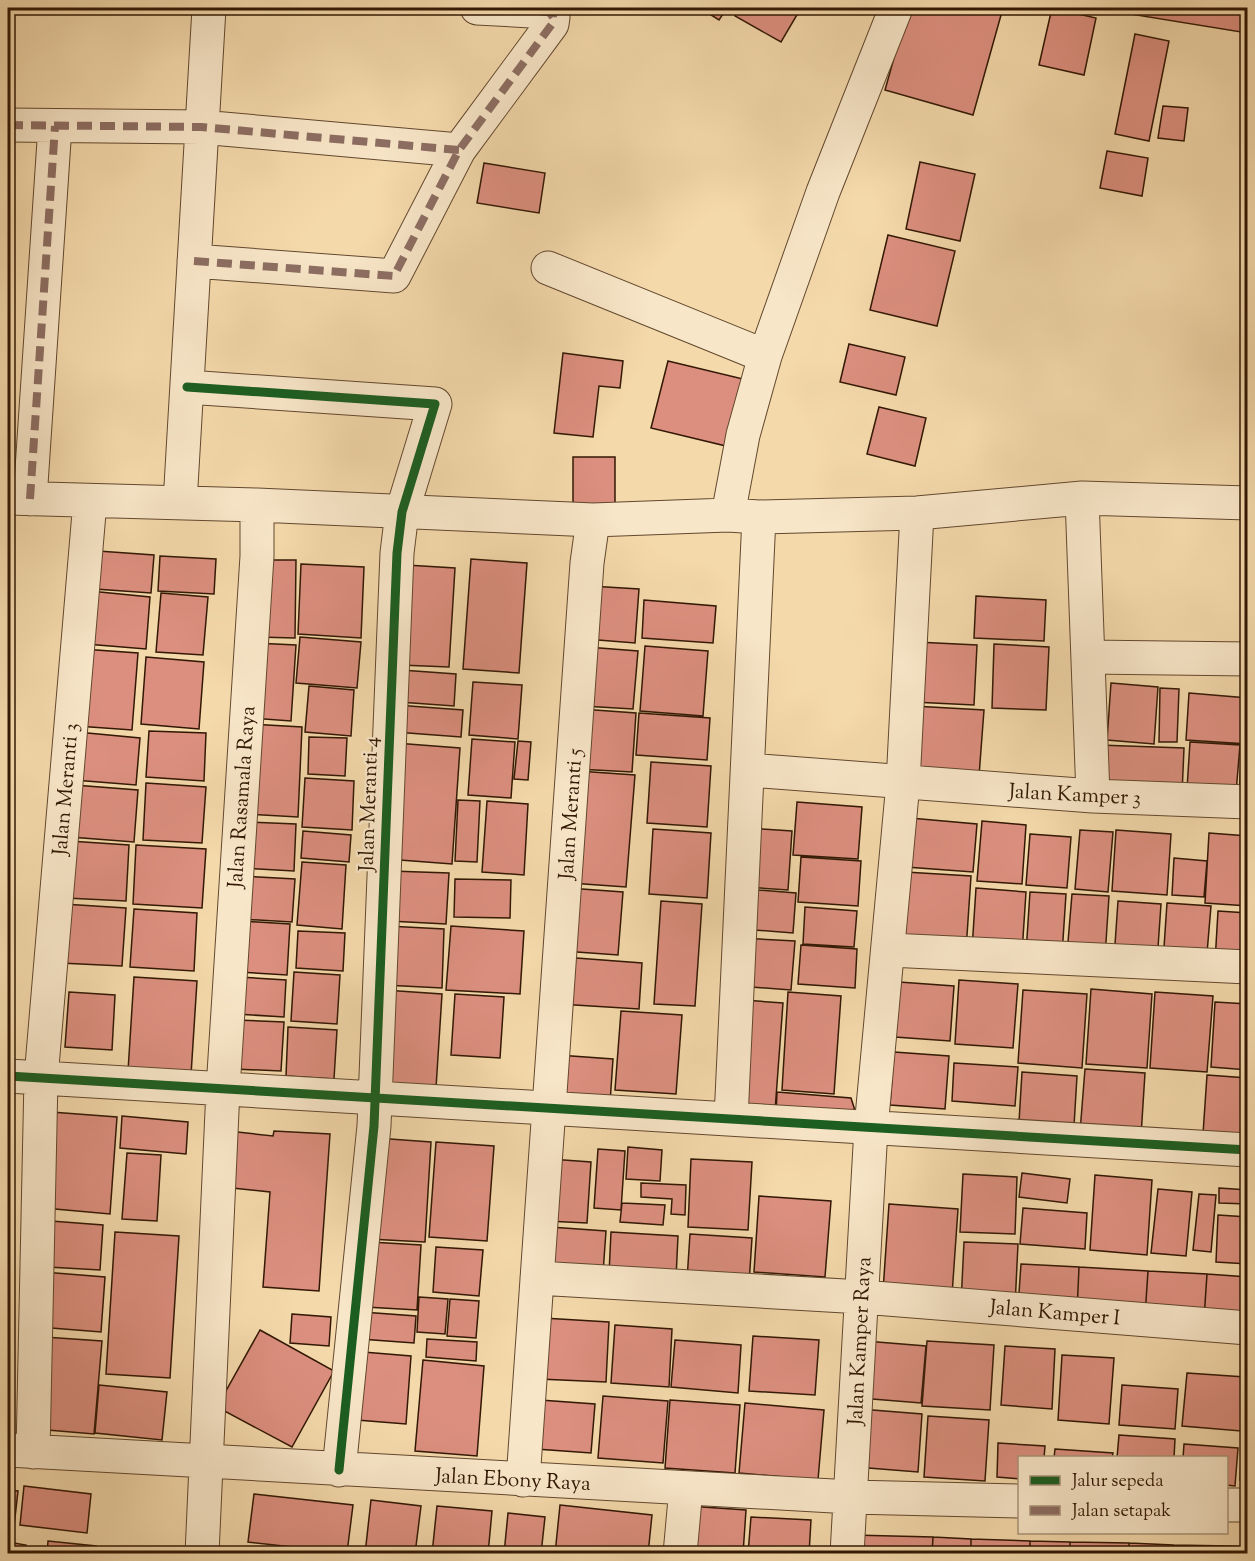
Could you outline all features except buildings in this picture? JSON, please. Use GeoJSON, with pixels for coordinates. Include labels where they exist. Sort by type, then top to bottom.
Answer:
{"type":"FeatureCollection","features":[{"type":"Feature","properties":{"kind":"street"},"geometry":{"type":"LineString","coordinates":[[180,503],[208,8]]}},
{"type":"Feature","properties":{"kind":"street"},"geometry":{"type":"LineString","coordinates":[[194,261],[394,276],[459,150],[552,24],[553,16],[550,10],[477,8]]}},
{"type":"Feature","properties":{"kind":"street"},"geometry":{"type":"LineString","coordinates":[[731,1119],[748,770],[743,516],[746,425],[765,356],[823,192],[896,8]]}},
{"type":"Feature","properties":{"kind":"street"},"geometry":{"type":"LineString","coordinates":[[8,125],[201,127],[459,150]]}},
{"type":"Feature","properties":{"kind":"street"},"geometry":{"type":"LineString","coordinates":[[55,126],[19,499],[257,505],[593,520],[917,513],[1082,498],[1248,503]]}},
{"type":"Feature","properties":{"kind":"street"},"geometry":{"type":"LineString","coordinates":[[548,268],[765,356]]}},
{"type":"Feature","properties":{"kind":"street","name":"Jalan Meranti 4"},"geometry":{"type":"LineString","coordinates":[[186,387],[435,404],[402,512],[396,565],[374,1126],[339,1470]]}},
{"type":"Feature","properties":{"kind":"street"},"geometry":{"type":"LineString","coordinates":[[1082,498],[1093,796]]}},
{"type":"Feature","properties":{"kind":"street","name":"Jalan Meranti 3"},"geometry":{"type":"LineString","coordinates":[[20,1451],[22,1257],[41,1078],[90,501]]}},
{"type":"Feature","properties":{"kind":"street","name":"Jalan Rasamala Raya"},"geometry":{"type":"LineString","coordinates":[[202,1554],[223,1089],[257,556],[257,505]]}},
{"type":"Feature","properties":{"kind":"street","name":"Jalan Kamper Raya"},"geometry":{"type":"LineString","coordinates":[[847,1554],[871,1128],[903,783],[917,513]]}},
{"type":"Feature","properties":{"kind":"street","name":"Jalan Meranti 5"},"geometry":{"type":"LineString","coordinates":[[523,1480],[587,563],[593,520]]}},
{"type":"Feature","properties":{"kind":"street"},"geometry":{"type":"LineString","coordinates":[[1088,657],[1248,659]]}},
{"type":"Feature","properties":{"kind":"street","name":"Jalan Kamper 3"},"geometry":{"type":"LineString","coordinates":[[748,770],[1093,796],[1248,802]]}},
{"type":"Feature","properties":{"kind":"street"},"geometry":{"type":"LineString","coordinates":[[889,950],[1248,967]]}},
{"type":"Feature","properties":{"kind":"street"},"geometry":{"type":"LineString","coordinates":[[8,1076],[1248,1150]]}},
{"type":"Feature","properties":{"kind":"street","name":"Jalan Kamper I"},"geometry":{"type":"LineString","coordinates":[[537,1278],[862,1296],[1248,1328]]}},
{"type":"Feature","properties":{"kind":"street","name":"Jalan Ebony Raya"},"geometry":{"type":"LineString","coordinates":[[20,1451],[850,1497],[1018,1501]]}},
{"type":"Feature","properties":{"kind":"street"},"geometry":{"type":"LineString","coordinates":[[680,1554],[686,1488]]}},
{"type":"Feature","properties":{"kind":"street"},"geometry":{"type":"LineString","coordinates":[[1228,1505],[1248,1505]]}},
{"type":"Feature","properties":{"kind":"marked path"},"geometry":{"type":"LineString","coordinates":[[194,261],[394,276],[459,150],[552,24],[553,17],[549,12],[477,8]]}},
{"type":"Feature","properties":{"kind":"marked path"},"geometry":{"type":"LineString","coordinates":[[8,125],[201,127],[459,150]]}},
{"type":"Feature","properties":{"kind":"marked path"},"geometry":{"type":"LineString","coordinates":[[30,499],[55,126]]}},
{"type":"Feature","properties":{"kind":"cycle path"},"geometry":{"type":"LineString","coordinates":[[187,387],[435,404],[402,512],[397,553],[374,1126],[339,1470]]}},
{"type":"Feature","properties":{"kind":"cycle path"},"geometry":{"type":"LineString","coordinates":[[8,1076],[1248,1150]]}}]}
